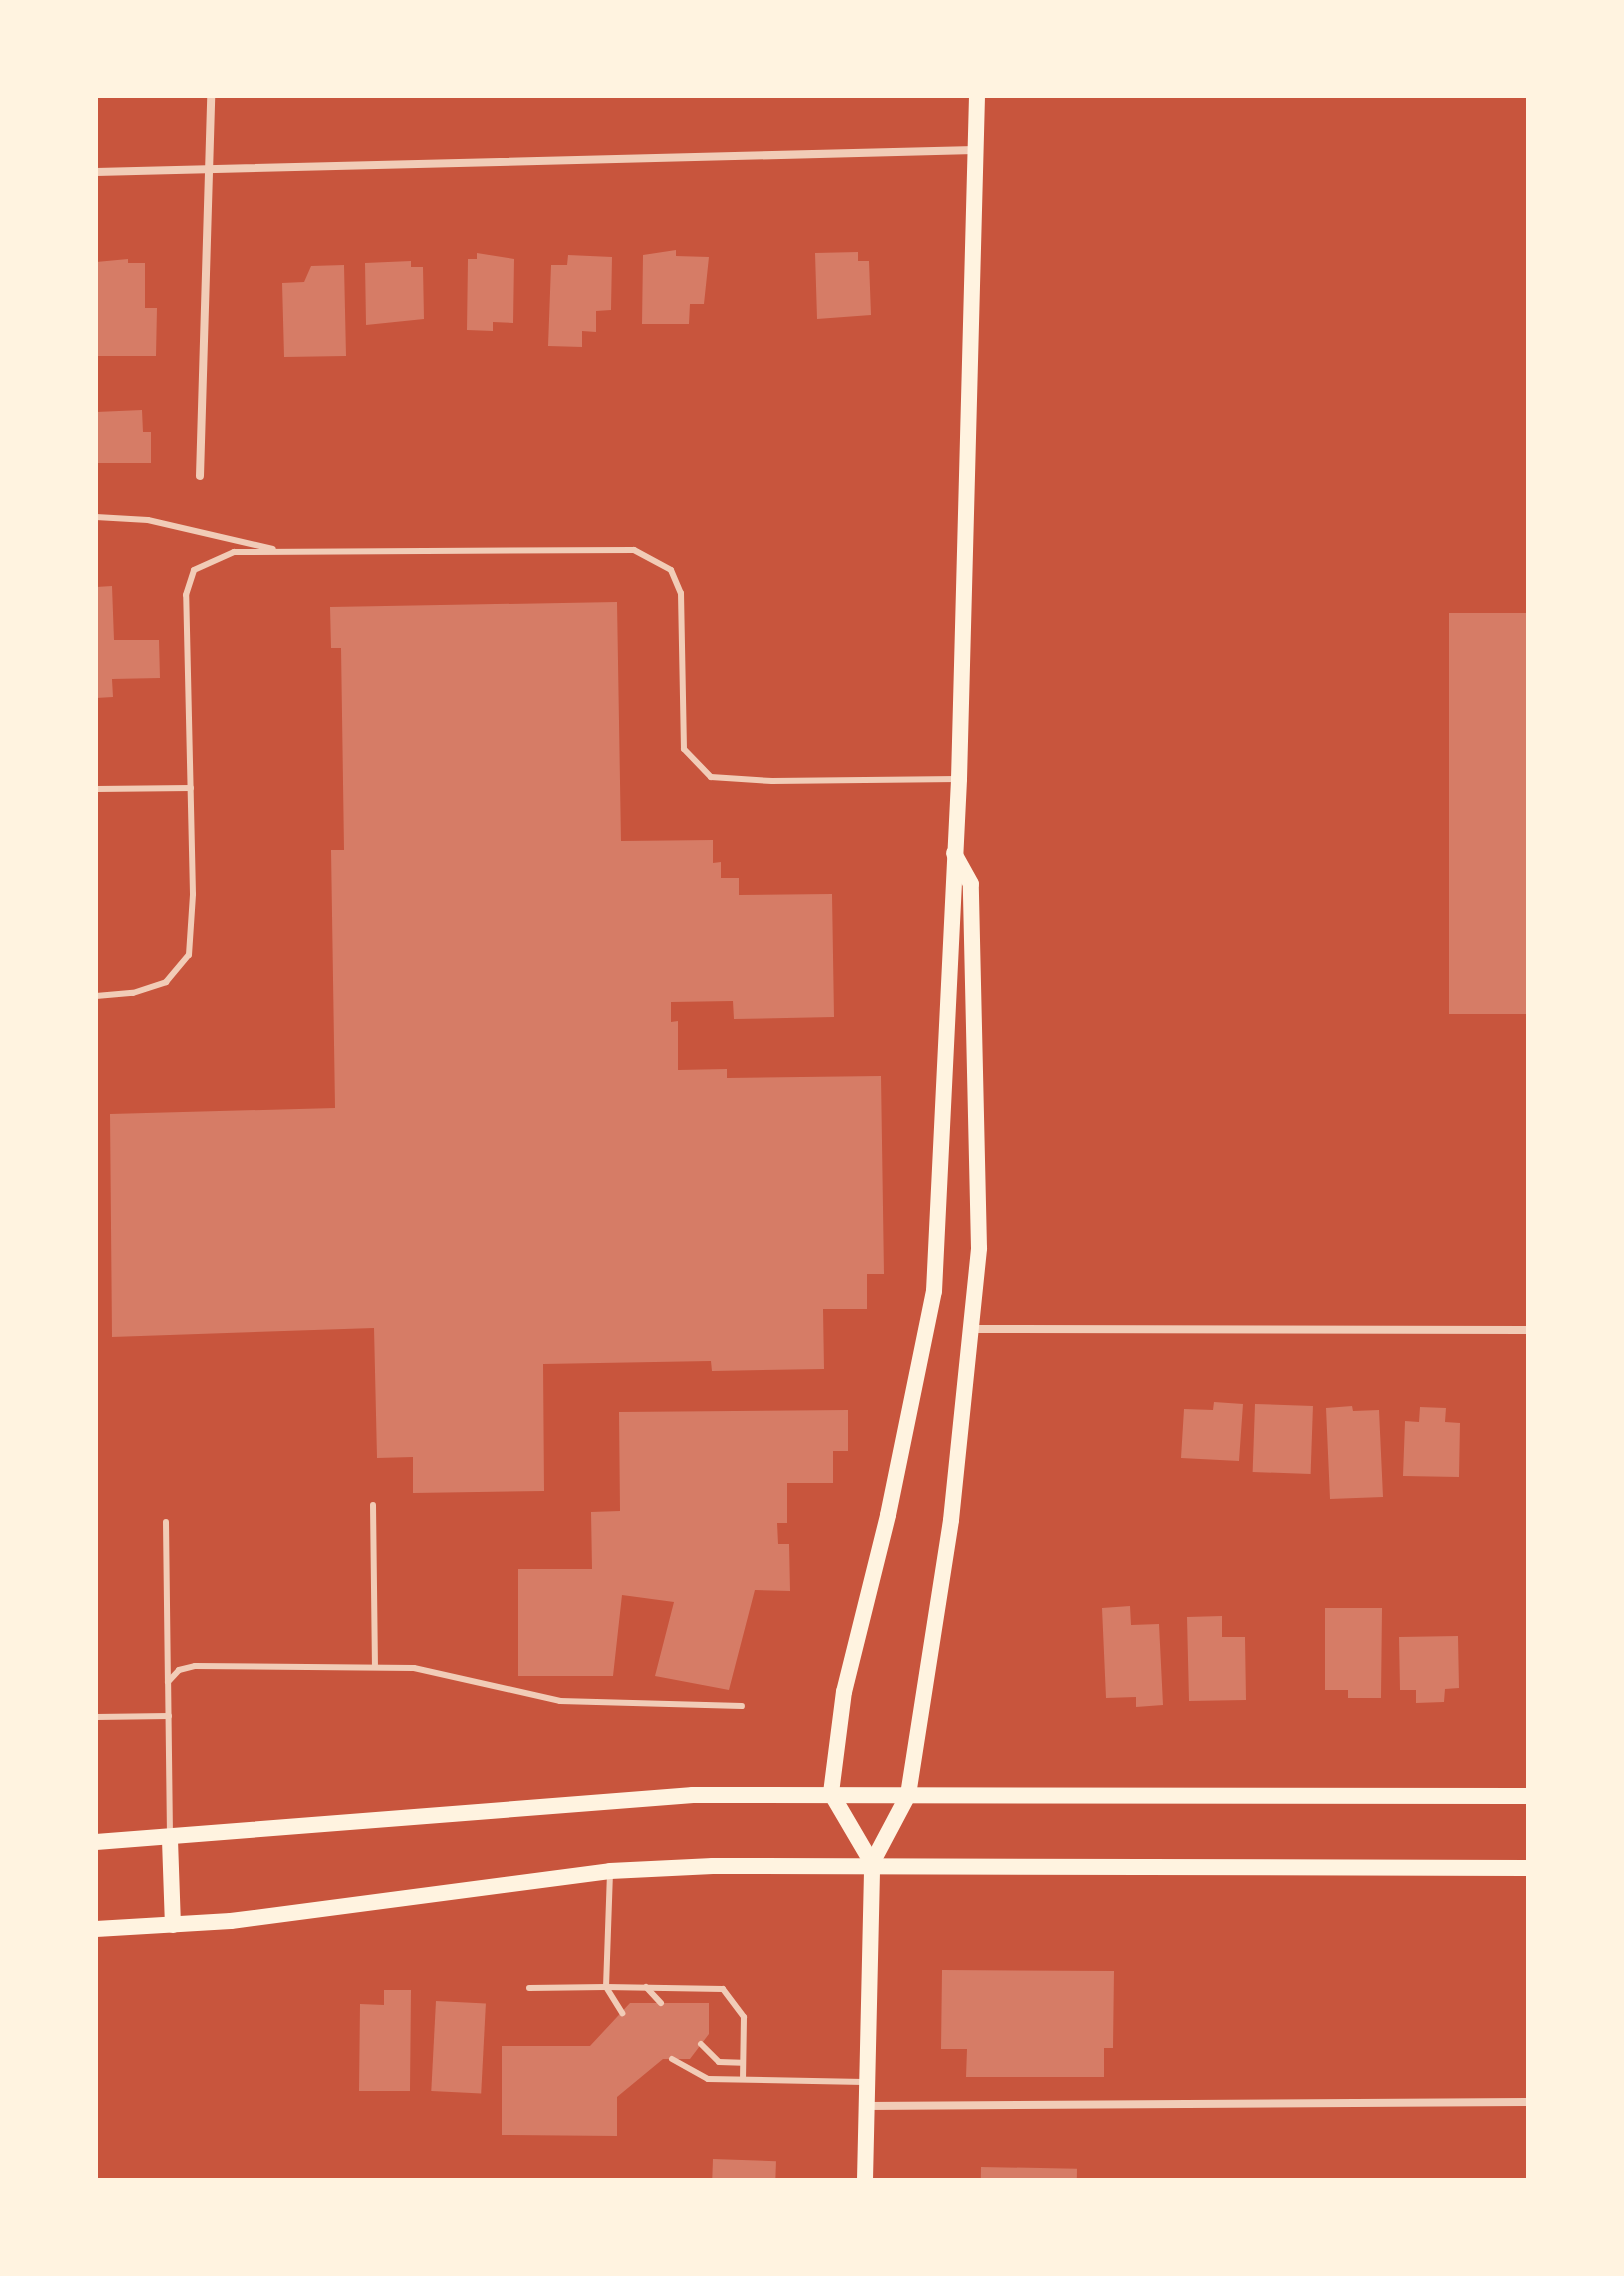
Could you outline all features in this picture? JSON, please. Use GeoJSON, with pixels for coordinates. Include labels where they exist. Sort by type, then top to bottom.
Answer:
{"type":"FeatureCollection","features":[{"type":"Feature","properties":{"kind":"main road"},"geometry":{"type":"LineString","coordinates":[[872,1863],[831,1793],[844,1692],[888,1515],[934,1291],[959,779],[977,96]]}},
{"type":"Feature","properties":{"kind":"main road"},"geometry":{"type":"LineString","coordinates":[[865,2180],[872,1863],[908,1795],[951,1520],[979,1248],[977,1032],[971,884],[954,853]]}},
{"type":"Feature","properties":{"kind":"main road"},"geometry":{"type":"LineString","coordinates":[[96,1842],[170,1840],[693,1795],[1528,1796]]}},
{"type":"Feature","properties":{"kind":"main road"},"geometry":{"type":"LineString","coordinates":[[170,1840],[173,1925]]}},
{"type":"Feature","properties":{"kind":"main road"},"geometry":{"type":"LineString","coordinates":[[96,1929],[173,1925],[610,1871],[872,1863],[1528,1868]]}},
{"type":"Feature","properties":{"kind":"street"},"geometry":{"type":"LineString","coordinates":[[200,476],[211,96]]}},
{"type":"Feature","properties":{"kind":"street"},"geometry":{"type":"LineString","coordinates":[[96,172],[976,150]]}},
{"type":"Feature","properties":{"kind":"street"},"geometry":{"type":"LineString","coordinates":[[972,1329],[1528,1330]]}},
{"type":"Feature","properties":{"kind":"street"},"geometry":{"type":"LineString","coordinates":[[867,2106],[1528,2102]]}},
{"type":"Feature","properties":{"kind":"lane"},"geometry":{"type":"LineString","coordinates":[[96,517],[148,520],[285,551]]}},
{"type":"Feature","properties":{"kind":"lane"},"geometry":{"type":"LineString","coordinates":[[96,996],[133,993],[166,982],[189,955],[191,788],[186,595],[194,570],[234,552],[634,550],[671,570],[681,593],[684,749],[711,777],[959,779]]}},
{"type":"Feature","properties":{"kind":"lane"},"geometry":{"type":"LineString","coordinates":[[96,789],[191,788]]}},
{"type":"Feature","properties":{"kind":"lane"},"geometry":{"type":"LineString","coordinates":[[373,1505],[375,1667]]}},
{"type":"Feature","properties":{"kind":"lane"},"geometry":{"type":"LineString","coordinates":[[166,1522],[170,1840]]}},
{"type":"Feature","properties":{"kind":"lane"},"geometry":{"type":"LineString","coordinates":[[168,1682],[179,1670],[195,1666],[375,1667],[442,1670],[515,1694],[560,1701],[742,1706]]}},
{"type":"Feature","properties":{"kind":"lane"},"geometry":{"type":"LineString","coordinates":[[96,1717],[169,1716]]}},
{"type":"Feature","properties":{"kind":"lane"},"geometry":{"type":"LineString","coordinates":[[610,1871],[606,1987],[622,2013]]}},
{"type":"Feature","properties":{"kind":"lane"},"geometry":{"type":"LineString","coordinates":[[646,1987],[661,2003]]}},
{"type":"Feature","properties":{"kind":"lane"},"geometry":{"type":"LineString","coordinates":[[529,1988],[723,1989],[744,2017],[743,2079]]}},
{"type":"Feature","properties":{"kind":"lane"},"geometry":{"type":"LineString","coordinates":[[701,2044],[719,2062],[742,2063]]}},
{"type":"Feature","properties":{"kind":"lane"},"geometry":{"type":"LineString","coordinates":[[672,2059],[708,2079],[868,2083]]}},
{"type":"Feature","properties":{"kind":"building"},"geometry":{"type":"Polygon","coordinates":[[[676,250],[676,256],[709,257],[704,304],[690,304],[689,324],[642,324],[643,255],[676,250]]]}},
{"type":"Feature","properties":{"kind":"building"},"geometry":{"type":"Polygon","coordinates":[[[858,252],[858,261],[869,261],[871,315],[817,319],[815,253],[858,252]]]}},
{"type":"Feature","properties":{"kind":"building"},"geometry":{"type":"Polygon","coordinates":[[[477,253],[514,259],[513,323],[493,322],[493,331],[467,330],[468,259],[477,259],[477,253]]]}},
{"type":"Feature","properties":{"kind":"building"},"geometry":{"type":"Polygon","coordinates":[[[568,255],[612,257],[611,310],[596,311],[596,332],[582,331],[582,347],[548,346],[551,265],[567,265],[568,255]]]}},
{"type":"Feature","properties":{"kind":"building"},"geometry":{"type":"Polygon","coordinates":[[[128,259],[128,263],[145,263],[145,308],[157,308],[156,356],[98,356],[96,262],[128,259]]]}},
{"type":"Feature","properties":{"kind":"building"},"geometry":{"type":"Polygon","coordinates":[[[411,261],[411,267],[423,267],[424,319],[366,325],[365,263],[411,261]]]}},
{"type":"Feature","properties":{"kind":"building"},"geometry":{"type":"Polygon","coordinates":[[[344,265],[346,356],[284,357],[282,283],[304,282],[311,266],[344,265]]]}},
{"type":"Feature","properties":{"kind":"building"},"geometry":{"type":"Polygon","coordinates":[[[142,410],[143,432],[151,432],[151,463],[96,463],[96,412],[142,410]]]}},
{"type":"Feature","properties":{"kind":"building"},"geometry":{"type":"Polygon","coordinates":[[[112,586],[114,640],[159,640],[160,678],[112,679],[113,697],[96,698],[96,587],[112,586]]]}},
{"type":"Feature","properties":{"kind":"building"},"geometry":{"type":"Polygon","coordinates":[[[617,602],[621,841],[713,840],[713,863],[721,862],[721,878],[739,878],[739,895],[832,894],[834,1017],[734,1019],[733,1001],[671,1002],[671,1022],[678,1021],[678,1070],[727,1069],[727,1078],[881,1076],[884,1274],[867,1274],[867,1309],[823,1309],[824,1369],[712,1371],[711,1361],[543,1364],[544,1491],[413,1493],[413,1457],[377,1458],[374,1328],[112,1337],[110,1114],[335,1108],[331,850],[344,850],[341,648],[331,648],[330,607],[617,602]]]}},
{"type":"Feature","properties":{"kind":"building"},"geometry":{"type":"Polygon","coordinates":[[[1449,613],[1528,613],[1528,1014],[1449,1014],[1449,613]]]}},
{"type":"Feature","properties":{"kind":"building"},"geometry":{"type":"Polygon","coordinates":[[[1214,1402],[1243,1404],[1239,1461],[1181,1458],[1184,1409],[1213,1410],[1214,1402]]]}},
{"type":"Feature","properties":{"kind":"building"},"geometry":{"type":"Polygon","coordinates":[[[1255,1404],[1313,1406],[1311,1474],[1253,1472],[1255,1404]]]}},
{"type":"Feature","properties":{"kind":"building"},"geometry":{"type":"Polygon","coordinates":[[[1352,1406],[1353,1411],[1379,1410],[1383,1497],[1330,1499],[1326,1408],[1352,1406]]]}},
{"type":"Feature","properties":{"kind":"building"},"geometry":{"type":"Polygon","coordinates":[[[1420,1407],[1446,1408],[1445,1422],[1460,1423],[1459,1477],[1403,1476],[1405,1421],[1419,1422],[1420,1407]]]}},
{"type":"Feature","properties":{"kind":"building"},"geometry":{"type":"Polygon","coordinates":[[[848,1410],[848,1451],[833,1451],[833,1483],[787,1483],[787,1523],[777,1523],[778,1544],[789,1544],[790,1591],[755,1590],[729,1690],[655,1676],[674,1602],[622,1595],[613,1676],[518,1676],[518,1569],[592,1569],[591,1512],[620,1511],[619,1412],[848,1410]]]}},
{"type":"Feature","properties":{"kind":"building"},"geometry":{"type":"Polygon","coordinates":[[[1130,1606],[1131,1625],[1159,1624],[1163,1705],[1136,1707],[1136,1697],[1106,1698],[1102,1608],[1130,1606]]]}},
{"type":"Feature","properties":{"kind":"building"},"geometry":{"type":"Polygon","coordinates":[[[1325,1608],[1382,1608],[1381,1698],[1348,1698],[1348,1690],[1325,1690],[1325,1608]]]}},
{"type":"Feature","properties":{"kind":"building"},"geometry":{"type":"Polygon","coordinates":[[[1222,1616],[1222,1637],[1245,1637],[1246,1700],[1189,1701],[1187,1617],[1222,1616]]]}},
{"type":"Feature","properties":{"kind":"building"},"geometry":{"type":"Polygon","coordinates":[[[1458,1636],[1459,1688],[1445,1689],[1444,1702],[1416,1703],[1416,1690],[1400,1690],[1399,1637],[1458,1636]]]}},
{"type":"Feature","properties":{"kind":"building"},"geometry":{"type":"Polygon","coordinates":[[[942,1970],[1114,1971],[1113,2048],[1104,2048],[1104,2077],[966,2077],[967,2049],[941,2049],[942,1970]]]}},
{"type":"Feature","properties":{"kind":"building"},"geometry":{"type":"Polygon","coordinates":[[[384,1990],[411,1990],[410,2091],[359,2091],[360,2004],[384,2005],[384,1990]]]}},
{"type":"Feature","properties":{"kind":"building"},"geometry":{"type":"Polygon","coordinates":[[[436,2001],[486,2004],[481,2093],[431,2091],[436,2001]]]}},
{"type":"Feature","properties":{"kind":"building"},"geometry":{"type":"Polygon","coordinates":[[[630,2003],[709,2003],[709,2034],[690,2059],[663,2059],[617,2097],[617,2136],[502,2135],[502,2046],[590,2046],[630,2003]]]}},
{"type":"Feature","properties":{"kind":"building"},"geometry":{"type":"Polygon","coordinates":[[[713,2159],[776,2161],[775,2180],[712,2180],[713,2159]]]}},
{"type":"Feature","properties":{"kind":"building"},"geometry":{"type":"Polygon","coordinates":[[[981,2167],[1077,2169],[1077,2180],[981,2180],[981,2167]]]}}]}
